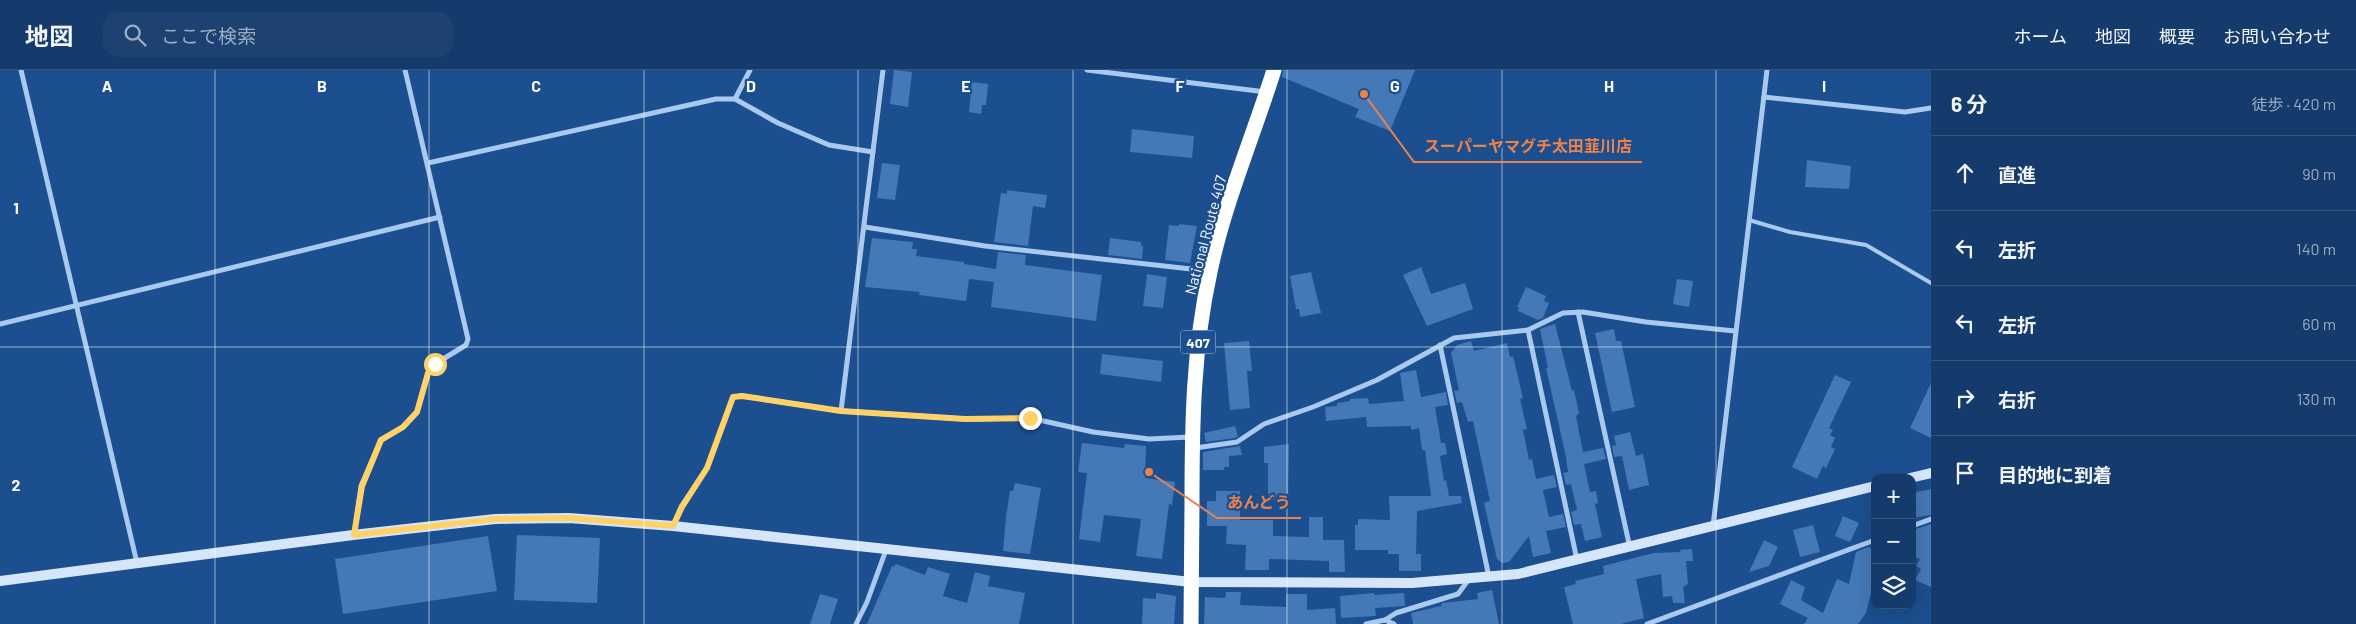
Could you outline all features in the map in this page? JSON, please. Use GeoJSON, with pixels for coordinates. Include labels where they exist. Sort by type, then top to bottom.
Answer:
{"type":"FeatureCollection","features":[{"type":"Feature","properties":{"kind":"highway","name":"National Route 407"},"geometry":{"type":"LineString","coordinates":[[1191,624],[1192,443],[1195,362],[1210,271],[1222,228],[1274,70]]}},
{"type":"Feature","properties":{"kind":"street"},"geometry":{"type":"LineString","coordinates":[[21,70],[137,563]]}},
{"type":"Feature","properties":{"kind":"street"},"geometry":{"type":"LineString","coordinates":[[354,535],[362,486],[381,440],[403,427],[417,412],[428,373],[435,364],[466,345],[468,340],[406,70]]}},
{"type":"Feature","properties":{"kind":"street"},"geometry":{"type":"LineString","coordinates":[[735,99],[750,70]]}},
{"type":"Feature","properties":{"kind":"street"},"geometry":{"type":"LineString","coordinates":[[841,411],[883,70]]}},
{"type":"Feature","properties":{"kind":"street"},"geometry":{"type":"LineString","coordinates":[[1088,70],[1267,92]]}},
{"type":"Feature","properties":{"kind":"street"},"geometry":{"type":"LineString","coordinates":[[1713,528],[1735,331],[1768,70]]}},
{"type":"Feature","properties":{"kind":"street"},"geometry":{"type":"LineString","coordinates":[[1764,97],[1905,112],[1931,108]]}},
{"type":"Feature","properties":{"kind":"street"},"geometry":{"type":"LineString","coordinates":[[428,163],[716,98],[735,99],[803,135],[829,145],[873,152]]}},
{"type":"Feature","properties":{"kind":"street"},"geometry":{"type":"LineString","coordinates":[[0,324],[440,217]]}},
{"type":"Feature","properties":{"kind":"street"},"geometry":{"type":"LineString","coordinates":[[865,227],[985,246],[1210,271]]}},
{"type":"Feature","properties":{"kind":"street"},"geometry":{"type":"LineString","coordinates":[[673,526],[682,507],[707,468],[733,397],[742,396],[841,411],[965,419],[1030,418],[1102,434],[1192,443],[1237,442],[1264,424],[1313,407],[1377,380],[1454,338],[1528,330],[1563,313],[1578,312],[1735,331]]}},
{"type":"Feature","properties":{"kind":"street"},"geometry":{"type":"LineString","coordinates":[[1578,312],[1630,548]]}},
{"type":"Feature","properties":{"kind":"street"},"geometry":{"type":"LineString","coordinates":[[1528,330],[1577,561]]}},
{"type":"Feature","properties":{"kind":"street"},"geometry":{"type":"LineString","coordinates":[[1440,345],[1490,578]]}},
{"type":"Feature","properties":{"kind":"street"},"geometry":{"type":"LineString","coordinates":[[1916,477],[1931,473]]}},
{"type":"Feature","properties":{"kind":"street"},"geometry":{"type":"LineString","coordinates":[[0,581],[354,535],[495,519],[569,518],[673,526],[1190,582],[1338,583],[1490,578],[1577,561],[1871,487]]}},
{"type":"Feature","properties":{"kind":"street"},"geometry":{"type":"LineString","coordinates":[[1916,525],[1931,519]]}},
{"type":"Feature","properties":{"kind":"street"},"geometry":{"type":"LineString","coordinates":[[1647,624],[1871,541]]}},
{"type":"Feature","properties":{"kind":"street"},"geometry":{"type":"LineString","coordinates":[[856,624],[867,602],[886,550]]}},
{"type":"Feature","properties":{"kind":"street"},"geometry":{"type":"LineString","coordinates":[[1366,624],[1385,620],[1396,613],[1458,594],[1469,579]]}},
{"type":"Feature","properties":{"kind":"street"},"geometry":{"type":"LineString","coordinates":[[1385,620],[1394,624]]}},
{"type":"Feature","properties":{"kind":"lane"},"geometry":{"type":"LineString","coordinates":[[1749,220],[1790,232],[1866,245],[1931,283]]}},
{"type":"Feature","properties":{"kind":"building"},"geometry":{"type":"Polygon","coordinates":[[[894,70],[912,72],[908,107],[890,104],[894,70]]]}},
{"type":"Feature","properties":{"kind":"building"},"geometry":{"type":"Polygon","coordinates":[[[1283,70],[1415,70],[1390,131],[1355,117],[1359,109],[1282,77],[1283,70]]]}},
{"type":"Feature","properties":{"kind":"building"},"geometry":{"type":"Polygon","coordinates":[[[972,82],[988,84],[986,105],[982,105],[981,114],[969,112],[972,82]]]}},
{"type":"Feature","properties":{"kind":"building"},"geometry":{"type":"Polygon","coordinates":[[[1132,129],[1194,136],[1192,158],[1130,152],[1132,129]]]}},
{"type":"Feature","properties":{"kind":"building"},"geometry":{"type":"Polygon","coordinates":[[[1807,160],[1851,166],[1849,189],[1805,187],[1807,160]]]}},
{"type":"Feature","properties":{"kind":"building"},"geometry":{"type":"Polygon","coordinates":[[[882,163],[900,165],[895,200],[877,198],[882,163]]]}},
{"type":"Feature","properties":{"kind":"building"},"geometry":{"type":"Polygon","coordinates":[[[1007,190],[1047,195],[1045,208],[1033,206],[1028,246],[994,242],[1001,193],[1007,194],[1007,190]]]}},
{"type":"Feature","properties":{"kind":"building"},"geometry":{"type":"Polygon","coordinates":[[[1179,224],[1197,226],[1190,263],[1165,260],[1169,225],[1179,226],[1179,224]]]}},
{"type":"Feature","properties":{"kind":"building"},"geometry":{"type":"Polygon","coordinates":[[[872,238],[913,242],[912,249],[917,249],[916,256],[964,262],[964,264],[996,269],[998,252],[1026,255],[1025,265],[1102,275],[1096,321],[991,307],[994,282],[969,279],[966,301],[919,295],[920,292],[865,287],[872,238]]]}},
{"type":"Feature","properties":{"kind":"building"},"geometry":{"type":"Polygon","coordinates":[[[1110,238],[1141,242],[1141,246],[1143,246],[1142,259],[1108,255],[1110,238]]]}},
{"type":"Feature","properties":{"kind":"building"},"geometry":{"type":"Polygon","coordinates":[[[1421,267],[1431,294],[1465,283],[1473,309],[1427,326],[1403,275],[1421,267]]]}},
{"type":"Feature","properties":{"kind":"building"},"geometry":{"type":"Polygon","coordinates":[[[1311,272],[1321,313],[1300,317],[1299,309],[1296,309],[1290,276],[1311,272]]]}},
{"type":"Feature","properties":{"kind":"building"},"geometry":{"type":"Polygon","coordinates":[[[1147,274],[1167,277],[1163,308],[1143,306],[1147,274]]]}},
{"type":"Feature","properties":{"kind":"building"},"geometry":{"type":"Polygon","coordinates":[[[1677,279],[1693,281],[1689,307],[1673,304],[1677,279]]]}},
{"type":"Feature","properties":{"kind":"building"},"geometry":{"type":"Polygon","coordinates":[[[1526,287],[1546,296],[1544,301],[1549,303],[1543,318],[1538,320],[1518,311],[1519,308],[1517,307],[1526,287]]]}},
{"type":"Feature","properties":{"kind":"building"},"geometry":{"type":"Polygon","coordinates":[[[1555,324],[1572,391],[1574,390],[1579,413],[1576,416],[1583,452],[1603,448],[1606,459],[1584,464],[1590,492],[1596,491],[1598,503],[1595,504],[1602,537],[1585,541],[1581,524],[1574,525],[1571,512],[1577,510],[1571,484],[1566,485],[1563,473],[1568,472],[1566,457],[1546,368],[1548,368],[1540,329],[1555,324]]]}},
{"type":"Feature","properties":{"kind":"building"},"geometry":{"type":"Polygon","coordinates":[[[1614,329],[1616,341],[1621,341],[1635,407],[1612,412],[1595,333],[1614,329]]]}},
{"type":"Feature","properties":{"kind":"building"},"geometry":{"type":"Polygon","coordinates":[[[1249,341],[1252,371],[1247,371],[1250,408],[1230,410],[1224,343],[1249,341]]]}},
{"type":"Feature","properties":{"kind":"building"},"geometry":{"type":"Polygon","coordinates":[[[1471,341],[1474,351],[1507,343],[1510,357],[1513,356],[1523,398],[1520,399],[1527,429],[1523,430],[1529,460],[1532,459],[1536,479],[1554,475],[1557,487],[1543,490],[1549,517],[1563,514],[1566,527],[1546,531],[1551,553],[1533,557],[1529,536],[1509,562],[1502,563],[1497,559],[1484,503],[1490,501],[1473,421],[1468,422],[1462,402],[1457,403],[1454,391],[1459,390],[1451,353],[1457,345],[1471,341]]]}},
{"type":"Feature","properties":{"kind":"building"},"geometry":{"type":"Polygon","coordinates":[[[1102,354],[1163,361],[1161,382],[1100,374],[1102,354]]]}},
{"type":"Feature","properties":{"kind":"building"},"geometry":{"type":"Polygon","coordinates":[[[1416,370],[1421,397],[1446,392],[1448,405],[1435,407],[1441,443],[1445,443],[1447,454],[1440,456],[1444,481],[1446,480],[1449,496],[1461,496],[1462,503],[1417,511],[1416,554],[1421,554],[1421,571],[1399,571],[1399,554],[1388,554],[1388,550],[1355,550],[1355,525],[1358,525],[1358,519],[1390,520],[1389,496],[1431,496],[1425,450],[1422,450],[1419,428],[1411,430],[1411,426],[1367,427],[1366,417],[1326,421],[1325,407],[1337,406],[1337,403],[1350,401],[1350,399],[1368,398],[1369,404],[1404,401],[1400,373],[1416,370]]]}},
{"type":"Feature","properties":{"kind":"building"},"geometry":{"type":"Polygon","coordinates":[[[1835,375],[1851,382],[1829,428],[1833,430],[1830,435],[1835,438],[1831,447],[1835,449],[1826,468],[1823,466],[1817,479],[1792,467],[1835,375]]]}},
{"type":"Feature","properties":{"kind":"building"},"geometry":{"type":"Polygon","coordinates":[[[1931,383],[1931,438],[1910,428],[1931,383]]]}},
{"type":"Feature","properties":{"kind":"building"},"geometry":{"type":"Polygon","coordinates":[[[1235,426],[1238,436],[1235,438],[1206,442],[1204,433],[1235,426]]]}},
{"type":"Feature","properties":{"kind":"building"},"geometry":{"type":"Polygon","coordinates":[[[1630,432],[1636,456],[1643,454],[1649,485],[1629,490],[1622,456],[1614,457],[1612,446],[1616,445],[1614,436],[1630,432]]]}},
{"type":"Feature","properties":{"kind":"building"},"geometry":{"type":"Polygon","coordinates":[[[1082,443],[1124,448],[1125,444],[1146,446],[1145,478],[1175,482],[1172,505],[1169,504],[1162,559],[1136,556],[1141,519],[1104,515],[1100,542],[1079,539],[1087,473],[1078,472],[1082,443]]]}},
{"type":"Feature","properties":{"kind":"building"},"geometry":{"type":"Polygon","coordinates":[[[1289,444],[1288,500],[1268,500],[1268,463],[1264,463],[1264,447],[1289,444]]]}},
{"type":"Feature","properties":{"kind":"building"},"geometry":{"type":"Polygon","coordinates":[[[1240,446],[1242,455],[1229,456],[1229,467],[1224,467],[1224,470],[1203,470],[1203,452],[1240,446]]]}},
{"type":"Feature","properties":{"kind":"building"},"geometry":{"type":"Polygon","coordinates":[[[1015,483],[1041,488],[1030,554],[1003,551],[1010,491],[1013,491],[1015,483]]]}},
{"type":"Feature","properties":{"kind":"building"},"geometry":{"type":"Polygon","coordinates":[[[1931,489],[1931,515],[1916,517],[1916,492],[1931,489]]]}},
{"type":"Feature","properties":{"kind":"building"},"geometry":{"type":"Polygon","coordinates":[[[1216,491],[1240,491],[1240,520],[1273,520],[1273,536],[1309,537],[1309,517],[1323,517],[1323,540],[1344,540],[1345,572],[1329,572],[1329,561],[1272,559],[1269,559],[1269,570],[1245,570],[1246,545],[1226,544],[1227,526],[1207,526],[1207,501],[1216,501],[1216,491]]]}},
{"type":"Feature","properties":{"kind":"building"},"geometry":{"type":"Polygon","coordinates":[[[1843,516],[1859,523],[1850,542],[1835,536],[1843,516]]]}},
{"type":"Feature","properties":{"kind":"building"},"geometry":{"type":"Polygon","coordinates":[[[1931,524],[1931,587],[1916,580],[1921,569],[1916,566],[1920,559],[1916,558],[1916,529],[1931,524]]]}},
{"type":"Feature","properties":{"kind":"building"},"geometry":{"type":"Polygon","coordinates":[[[1813,525],[1820,552],[1800,557],[1793,530],[1813,525]]]}},
{"type":"Feature","properties":{"kind":"building"},"geometry":{"type":"Polygon","coordinates":[[[517,535],[600,538],[597,603],[514,600],[517,535]]]}},
{"type":"Feature","properties":{"kind":"building"},"geometry":{"type":"Polygon","coordinates":[[[488,536],[497,591],[343,614],[335,559],[488,536]]]}},
{"type":"Feature","properties":{"kind":"building"},"geometry":{"type":"Polygon","coordinates":[[[1764,540],[1778,547],[1769,566],[1749,572],[1764,540]]]}},
{"type":"Feature","properties":{"kind":"building"},"geometry":{"type":"Polygon","coordinates":[[[1868,547],[1871,548],[1871,593],[1866,613],[1858,624],[1804,624],[1808,618],[1780,604],[1791,580],[1805,587],[1801,600],[1823,613],[1837,579],[1849,584],[1856,552],[1868,547]]]}},
{"type":"Feature","properties":{"kind":"building"},"geometry":{"type":"Polygon","coordinates":[[[1692,549],[1693,561],[1686,561],[1688,584],[1683,587],[1685,603],[1673,603],[1672,596],[1663,597],[1661,574],[1636,579],[1644,618],[1621,624],[1573,624],[1564,587],[1576,584],[1575,581],[1604,574],[1603,566],[1654,553],[1681,552],[1680,550],[1692,549]]]}},
{"type":"Feature","properties":{"kind":"building"},"geometry":{"type":"Polygon","coordinates":[[[896,564],[925,575],[928,567],[950,574],[943,596],[967,603],[975,572],[990,576],[988,586],[1025,593],[1019,624],[867,624],[892,566],[894,567],[896,564]]]}},
{"type":"Feature","properties":{"kind":"building"},"geometry":{"type":"Polygon","coordinates":[[[1492,590],[1499,624],[1413,624],[1411,613],[1441,606],[1442,603],[1478,599],[1477,593],[1492,590]]]}},
{"type":"Feature","properties":{"kind":"building"},"geometry":{"type":"Polygon","coordinates":[[[1226,592],[1241,592],[1240,605],[1286,607],[1286,594],[1307,594],[1307,610],[1335,608],[1336,624],[1204,624],[1205,597],[1225,598],[1226,592]]]}},
{"type":"Feature","properties":{"kind":"building"},"geometry":{"type":"Polygon","coordinates":[[[1156,593],[1176,596],[1174,624],[1142,624],[1143,598],[1156,599],[1156,593]]]}},
{"type":"Feature","properties":{"kind":"building"},"geometry":{"type":"Polygon","coordinates":[[[1374,593],[1374,595],[1404,593],[1405,606],[1375,608],[1376,616],[1341,618],[1340,596],[1374,593]]]}},
{"type":"Feature","properties":{"kind":"building"},"geometry":{"type":"Polygon","coordinates":[[[820,594],[838,599],[830,624],[810,624],[820,594]]]}},
{"type":"Feature","properties":{"kind":"place","name":"スーパーヤマグチ太田韮川店"},"geometry":{"type":"Point","coordinates":[1364,94]}},
{"type":"Feature","properties":{"kind":"place","name":"あんどう"},"geometry":{"type":"Point","coordinates":[1149,472]}},
{"type":"Feature","properties":{"kind":"route"},"geometry":{"type":"LineString","coordinates":[[435,364],[428,373],[417,412],[403,427],[381,440],[362,486],[354,535],[495,519],[569,518],[673,526],[682,507],[707,468],[733,397],[742,396],[841,411],[965,419],[1030,418]]}}]}
